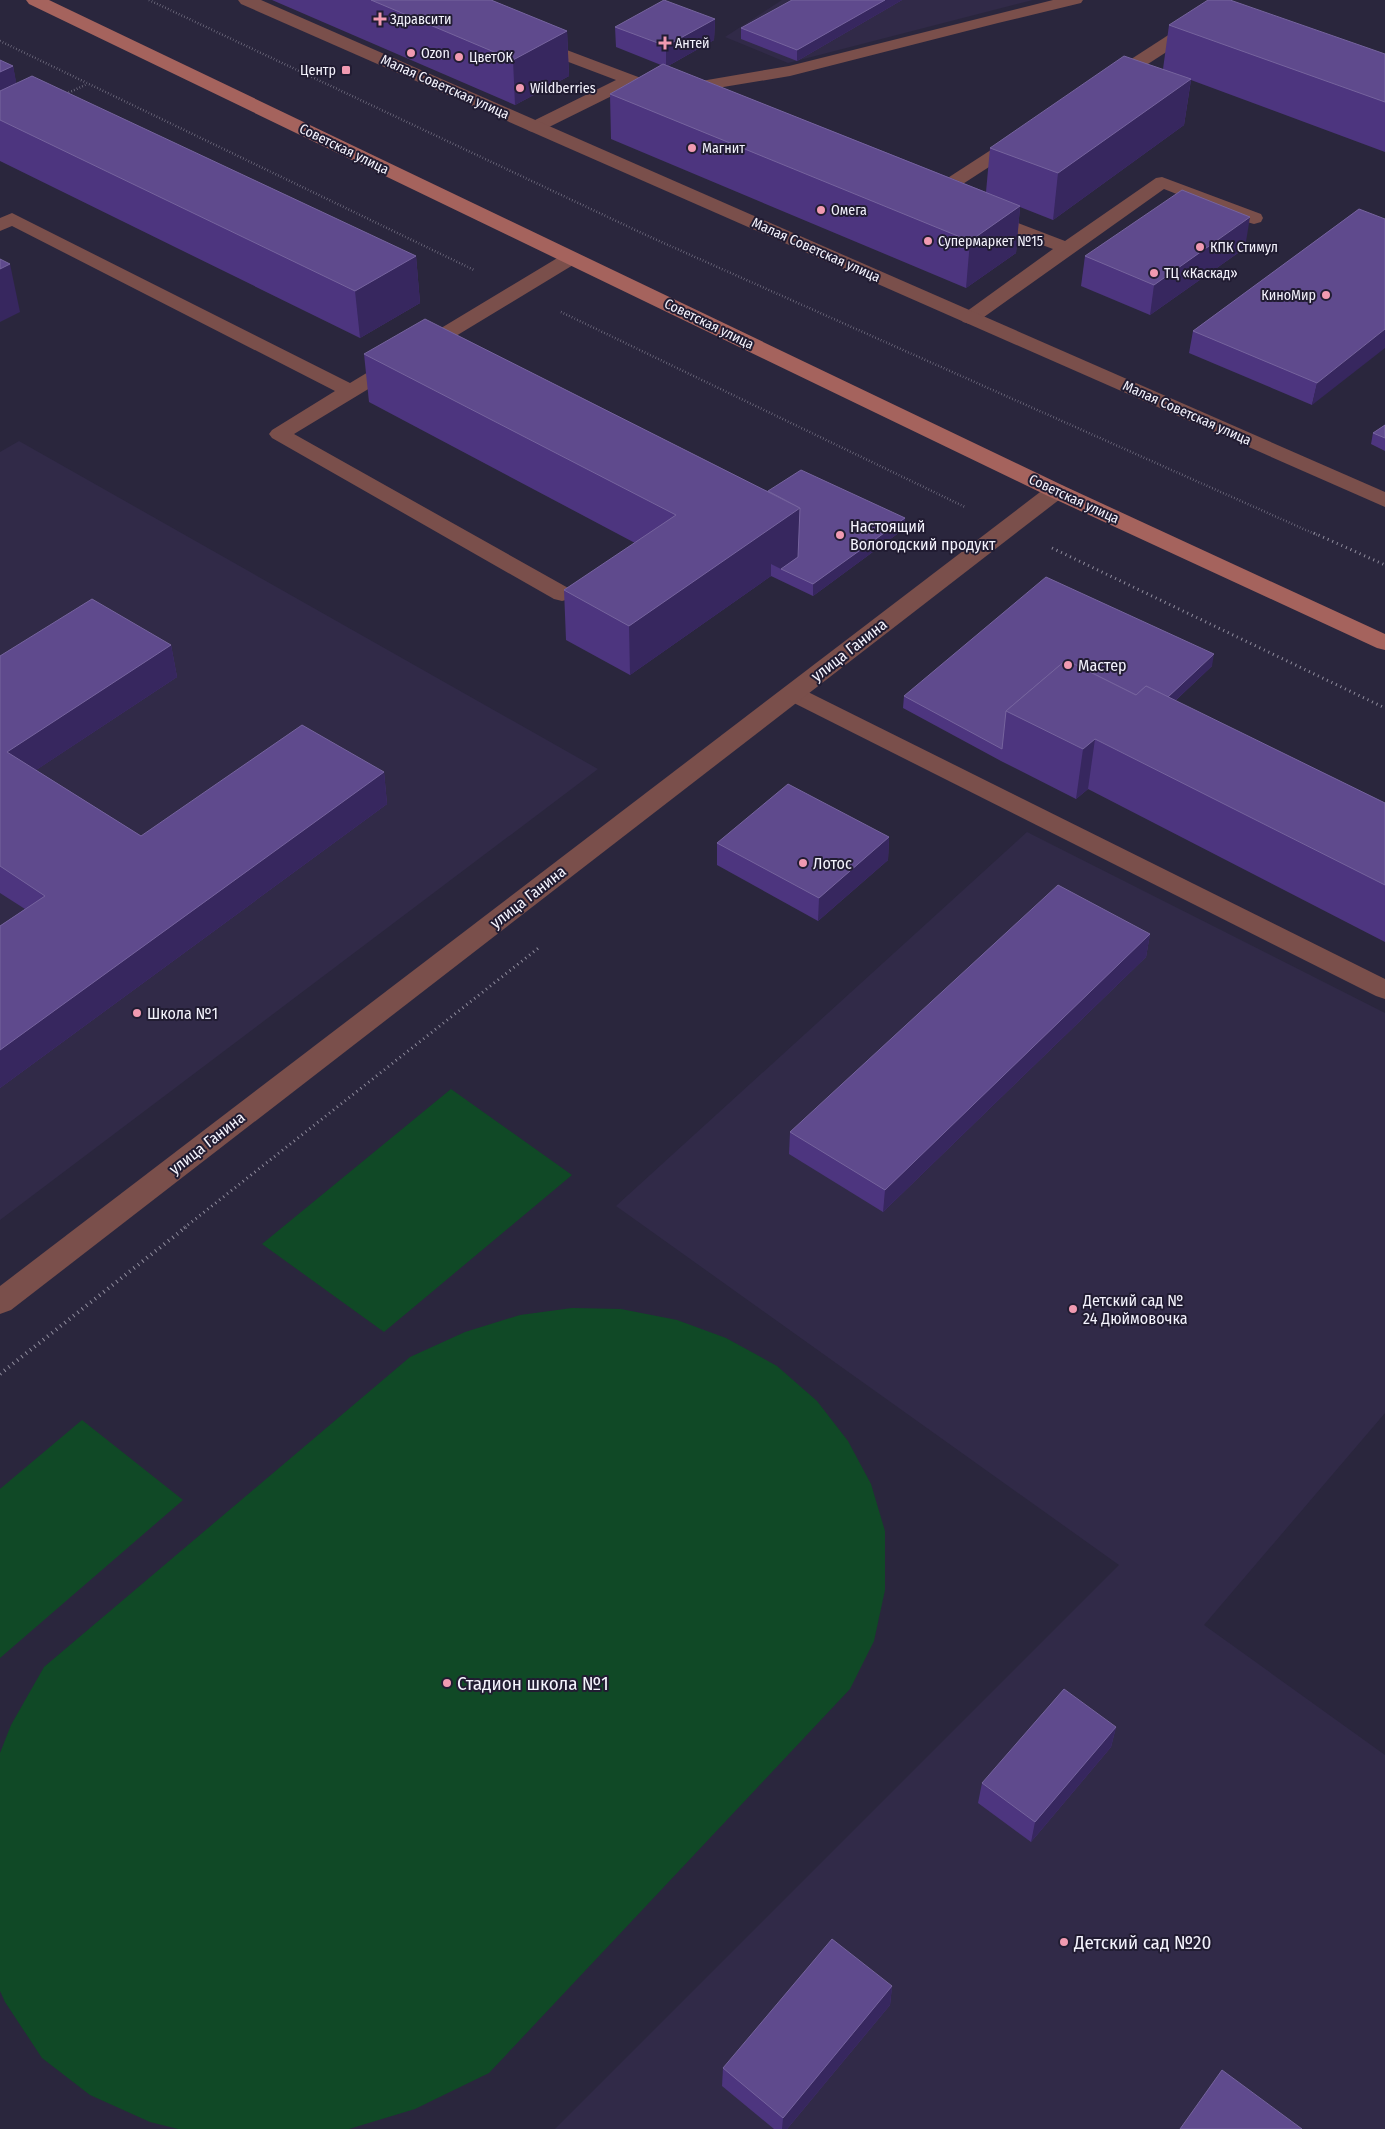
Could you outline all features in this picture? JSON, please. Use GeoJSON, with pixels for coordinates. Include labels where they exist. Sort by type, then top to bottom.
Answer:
{"type":"FeatureCollection","features":[{"type":"Feature","properties":{"kind":"main road","name":"Советская улица"},"geometry":{"type":"LineString","coordinates":[[35,0],[1056,491],[1385,643]]}},
{"type":"Feature","properties":{"kind":"street","name":"Малая Советская улица"},"geometry":{"type":"LineString","coordinates":[[246,0],[1385,500]]}},
{"type":"Feature","properties":{"kind":"street","name":"улица Ганина"},"geometry":{"type":"LineString","coordinates":[[0,1302],[1056,491]]}},
{"type":"Feature","properties":{"kind":"lane"},"geometry":{"type":"LineString","coordinates":[[665,93],[790,71],[996,18],[1075,0]]}},
{"type":"Feature","properties":{"kind":"lane"},"geometry":{"type":"LineString","coordinates":[[1095,91],[1203,21],[1212,24]]}},
{"type":"Feature","properties":{"kind":"lane"},"geometry":{"type":"LineString","coordinates":[[524,38],[692,103]]}},
{"type":"Feature","properties":{"kind":"lane"},"geometry":{"type":"LineString","coordinates":[[535,127],[631,80]]}},
{"type":"Feature","properties":{"kind":"lane"},"geometry":{"type":"LineString","coordinates":[[932,196],[1037,128]]}},
{"type":"Feature","properties":{"kind":"lane"},"geometry":{"type":"LineString","coordinates":[[970,318],[1162,182],[1254,218]]}},
{"type":"Feature","properties":{"kind":"lane"},"geometry":{"type":"LineString","coordinates":[[913,189],[950,203]]}},
{"type":"Feature","properties":{"kind":"lane"},"geometry":{"type":"LineString","coordinates":[[968,210],[1067,248]]}},
{"type":"Feature","properties":{"kind":"lane"},"geometry":{"type":"LineString","coordinates":[[0,225],[12,219],[350,391]]}},
{"type":"Feature","properties":{"kind":"lane"},"geometry":{"type":"LineString","coordinates":[[562,594],[279,434],[571,258]]}},
{"type":"Feature","properties":{"kind":"lane"},"geometry":{"type":"LineString","coordinates":[[792,694],[1385,990]]}},
{"type":"Feature","properties":{"kind":"path"},"geometry":{"type":"LineString","coordinates":[[149,0],[657,240],[1385,566]]}},
{"type":"Feature","properties":{"kind":"path"},"geometry":{"type":"LineString","coordinates":[[0,41],[481,273]]}},
{"type":"Feature","properties":{"kind":"path"},"geometry":{"type":"LineString","coordinates":[[62,96],[88,83]]}},
{"type":"Feature","properties":{"kind":"path"},"geometry":{"type":"LineString","coordinates":[[561,312],[1385,708]]}},
{"type":"Feature","properties":{"kind":"path"},"geometry":{"type":"LineString","coordinates":[[0,1374],[545,942]]}},
{"type":"Feature","properties":{"kind":"shaded area"},"geometry":{"type":"Polygon","coordinates":[[[782,0],[1033,0],[788,63],[725,37],[782,0]]]}},
{"type":"Feature","properties":{"kind":"shaded area","name":"Школа №1"},"geometry":{"type":"Polygon","coordinates":[[[19,441],[598,769],[0,1220],[0,452],[19,441]]]}},
{"type":"Feature","properties":{"kind":"shaded area"},"geometry":{"type":"Polygon","coordinates":[[[1027,832],[1385,1013],[1385,1413],[1204,1625],[1385,1755],[1385,2129],[555,2129],[1119,1565],[616,1206],[1027,832]]]}},
{"type":"Feature","properties":{"kind":"green space"},"geometry":{"type":"Polygon","coordinates":[[[451,1089],[572,1175],[384,1332],[262,1244],[451,1089]]]}},
{"type":"Feature","properties":{"kind":"green space"},"geometry":{"type":"Polygon","coordinates":[[[572,1308],[621,1309],[677,1320],[726,1338],[777,1366],[817,1401],[848,1441],[871,1484],[885,1531],[885,1590],[874,1641],[850,1689],[489,2073],[415,2109],[349,2129],[178,2129],[150,2122],[90,2095],[42,2058],[5,2002],[0,1991],[0,1753],[11,1725],[44,1667],[410,1357],[465,1332],[520,1315],[572,1308]]]}},
{"type":"Feature","properties":{"kind":"green space"},"geometry":{"type":"Polygon","coordinates":[[[82,1420],[183,1500],[0,1658],[0,1489],[82,1420]]]}},
{"type":"Feature","properties":{"kind":"building"},"geometry":{"type":"Polygon","coordinates":[[[371,0],[491,0],[567,31],[513,60],[371,0]]]}},
{"type":"Feature","properties":{"kind":"building"},"geometry":{"type":"Polygon","coordinates":[[[664,0],[715,19],[666,46],[615,27],[664,0]]]}},
{"type":"Feature","properties":{"kind":"building"},"geometry":{"type":"Polygon","coordinates":[[[792,0],[885,0],[797,50],[741,28],[792,0]]]}},
{"type":"Feature","properties":{"kind":"building"},"geometry":{"type":"Polygon","coordinates":[[[1208,0],[1230,0],[1385,54],[1385,102],[1169,25],[1208,0]]]}},
{"type":"Feature","properties":{"kind":"building"},"geometry":{"type":"Polygon","coordinates":[[[1124,56],[1191,79],[1058,173],[990,148],[1124,56]]]}},
{"type":"Feature","properties":{"kind":"building"},"geometry":{"type":"Polygon","coordinates":[[[0,60],[13,66],[0,72],[0,60]]]}},
{"type":"Feature","properties":{"kind":"building"},"geometry":{"type":"Polygon","coordinates":[[[663,64],[1020,206],[970,241],[610,94],[663,64]]]}},
{"type":"Feature","properties":{"kind":"building"},"geometry":{"type":"Polygon","coordinates":[[[32,76],[416,256],[355,291],[0,120],[0,91],[32,76]]]}},
{"type":"Feature","properties":{"kind":"building"},"geometry":{"type":"Polygon","coordinates":[[[1182,190],[1250,217],[1154,285],[1085,256],[1182,190]]]}},
{"type":"Feature","properties":{"kind":"building","name":"КиноМир"},"geometry":{"type":"Polygon","coordinates":[[[1359,209],[1385,219],[1385,329],[1317,383],[1193,331],[1359,209]]]}},
{"type":"Feature","properties":{"kind":"building"},"geometry":{"type":"Polygon","coordinates":[[[0,259],[10,264],[0,269],[0,259]]]}},
{"type":"Feature","properties":{"kind":"building"},"geometry":{"type":"Polygon","coordinates":[[[425,319],[800,508],[629,626],[564,590],[676,515],[364,354],[425,319]]]}},
{"type":"Feature","properties":{"kind":"building"},"geometry":{"type":"Polygon","coordinates":[[[1385,425],[1385,438],[1373,433],[1385,425]]]}},
{"type":"Feature","properties":{"kind":"building"},"geometry":{"type":"Polygon","coordinates":[[[801,470],[905,518],[813,584],[781,569],[798,557],[800,508],[768,491],[801,470]]]}},
{"type":"Feature","properties":{"kind":"building"},"geometry":{"type":"Polygon","coordinates":[[[1046,577],[1214,654],[1168,697],[1146,686],[1136,695],[1066,660],[1006,711],[1002,749],[904,696],[1046,577]]]}},
{"type":"Feature","properties":{"kind":"building"},"geometry":{"type":"Polygon","coordinates":[[[92,599],[171,645],[7,752],[141,836],[302,725],[384,772],[0,1050],[0,926],[45,896],[0,866],[0,656],[92,599]]]}},
{"type":"Feature","properties":{"kind":"building"},"geometry":{"type":"Polygon","coordinates":[[[1066,660],[1136,695],[1146,686],[1385,803],[1385,885],[1095,739],[1083,749],[1006,711],[1066,660]]]}},
{"type":"Feature","properties":{"kind":"building","name":"Лотос"},"geometry":{"type":"Polygon","coordinates":[[[788,784],[889,837],[819,898],[717,843],[788,784]]]}},
{"type":"Feature","properties":{"kind":"building"},"geometry":{"type":"Polygon","coordinates":[[[1058,885],[1150,934],[885,1190],[790,1132],[1058,885]]]}},
{"type":"Feature","properties":{"kind":"building"},"geometry":{"type":"Polygon","coordinates":[[[1064,1689],[1116,1727],[1035,1822],[982,1783],[1064,1689]]]}},
{"type":"Feature","properties":{"kind":"building"},"geometry":{"type":"Polygon","coordinates":[[[832,1939],[892,1986],[783,2118],[723,2068],[832,1939]]]}},
{"type":"Feature","properties":{"kind":"building"},"geometry":{"type":"Polygon","coordinates":[[[1222,2070],[1302,2129],[1180,2129],[1222,2070]]]}},
{"type":"Feature","properties":{"kind":"place","name":"Здравсити"},"geometry":{"type":"Point","coordinates":[380,19]}},
{"type":"Feature","properties":{"kind":"place","name":"Антей"},"geometry":{"type":"Point","coordinates":[665,43]}},
{"type":"Feature","properties":{"kind":"place","name":"Ozon"},"geometry":{"type":"Point","coordinates":[411,53]}},
{"type":"Feature","properties":{"kind":"place","name":"ЦветОК"},"geometry":{"type":"Point","coordinates":[459,57]}},
{"type":"Feature","properties":{"kind":"place","name":"Центр"},"geometry":{"type":"Point","coordinates":[346,70]}},
{"type":"Feature","properties":{"kind":"place","name":"Wildberries"},"geometry":{"type":"Point","coordinates":[520,88]}},
{"type":"Feature","properties":{"kind":"place","name":"Магнит"},"geometry":{"type":"Point","coordinates":[692,148]}},
{"type":"Feature","properties":{"kind":"place","name":"Омега"},"geometry":{"type":"Point","coordinates":[821,210]}},
{"type":"Feature","properties":{"kind":"place","name":"Супермаркет №15"},"geometry":{"type":"Point","coordinates":[928,241]}},
{"type":"Feature","properties":{"kind":"place","name":"КПК Стимул"},"geometry":{"type":"Point","coordinates":[1200,247]}},
{"type":"Feature","properties":{"kind":"place","name":"ТЦ «Каскад»"},"geometry":{"type":"Point","coordinates":[1154,273]}},
{"type":"Feature","properties":{"kind":"place","name":"КиноМир"},"geometry":{"type":"Point","coordinates":[1326,295]}},
{"type":"Feature","properties":{"kind":"place","name":"Настоящий Вологодский продукт"},"geometry":{"type":"Point","coordinates":[840,535]}},
{"type":"Feature","properties":{"kind":"place","name":"Мастер"},"geometry":{"type":"Point","coordinates":[1068,665]}},
{"type":"Feature","properties":{"kind":"place","name":"Лотос"},"geometry":{"type":"Point","coordinates":[803,863]}},
{"type":"Feature","properties":{"kind":"place","name":"Школа №1"},"geometry":{"type":"Point","coordinates":[137,1013]}},
{"type":"Feature","properties":{"kind":"place","name":"Детский сад № 24 Дюймовочка"},"geometry":{"type":"Point","coordinates":[1073,1309]}},
{"type":"Feature","properties":{"kind":"place","name":"Стадион школа №1"},"geometry":{"type":"Point","coordinates":[447,1683]}},
{"type":"Feature","properties":{"kind":"place","name":"Детский сад №20"},"geometry":{"type":"Point","coordinates":[1064,1942]}}]}
